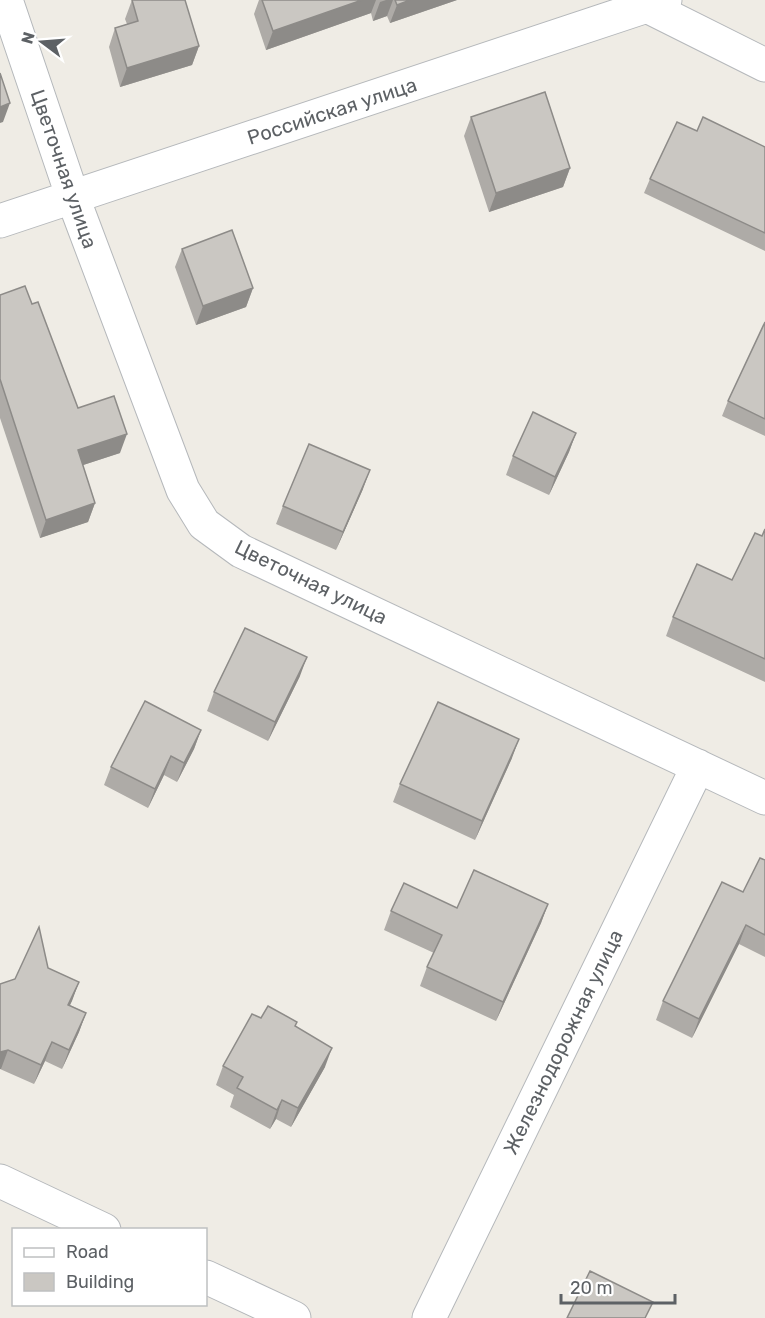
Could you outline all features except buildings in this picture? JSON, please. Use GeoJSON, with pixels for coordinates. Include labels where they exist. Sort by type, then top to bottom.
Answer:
{"type":"FeatureCollection","features":[{"type":"Feature","properties":{"kind":"street","name":"Цветочная улица"},"geometry":{"type":"LineString","coordinates":[[6,0],[73,198],[183,490],[204,524],[241,551],[765,798]]}},
{"type":"Feature","properties":{"kind":"street","name":"Российская улица"},"geometry":{"type":"LineString","coordinates":[[0,221],[656,3]]}},
{"type":"Feature","properties":{"kind":"street"},"geometry":{"type":"LineString","coordinates":[[656,3],[765,65]]}},
{"type":"Feature","properties":{"kind":"street","name":"Железнодорожная улица"},"geometry":{"type":"LineString","coordinates":[[429,1318],[698,766]]}},
{"type":"Feature","properties":{"kind":"street"},"geometry":{"type":"LineString","coordinates":[[0,1181],[100,1228]]}},
{"type":"Feature","properties":{"kind":"street"},"geometry":{"type":"LineString","coordinates":[[207,1277],[294,1318]]}}]}
